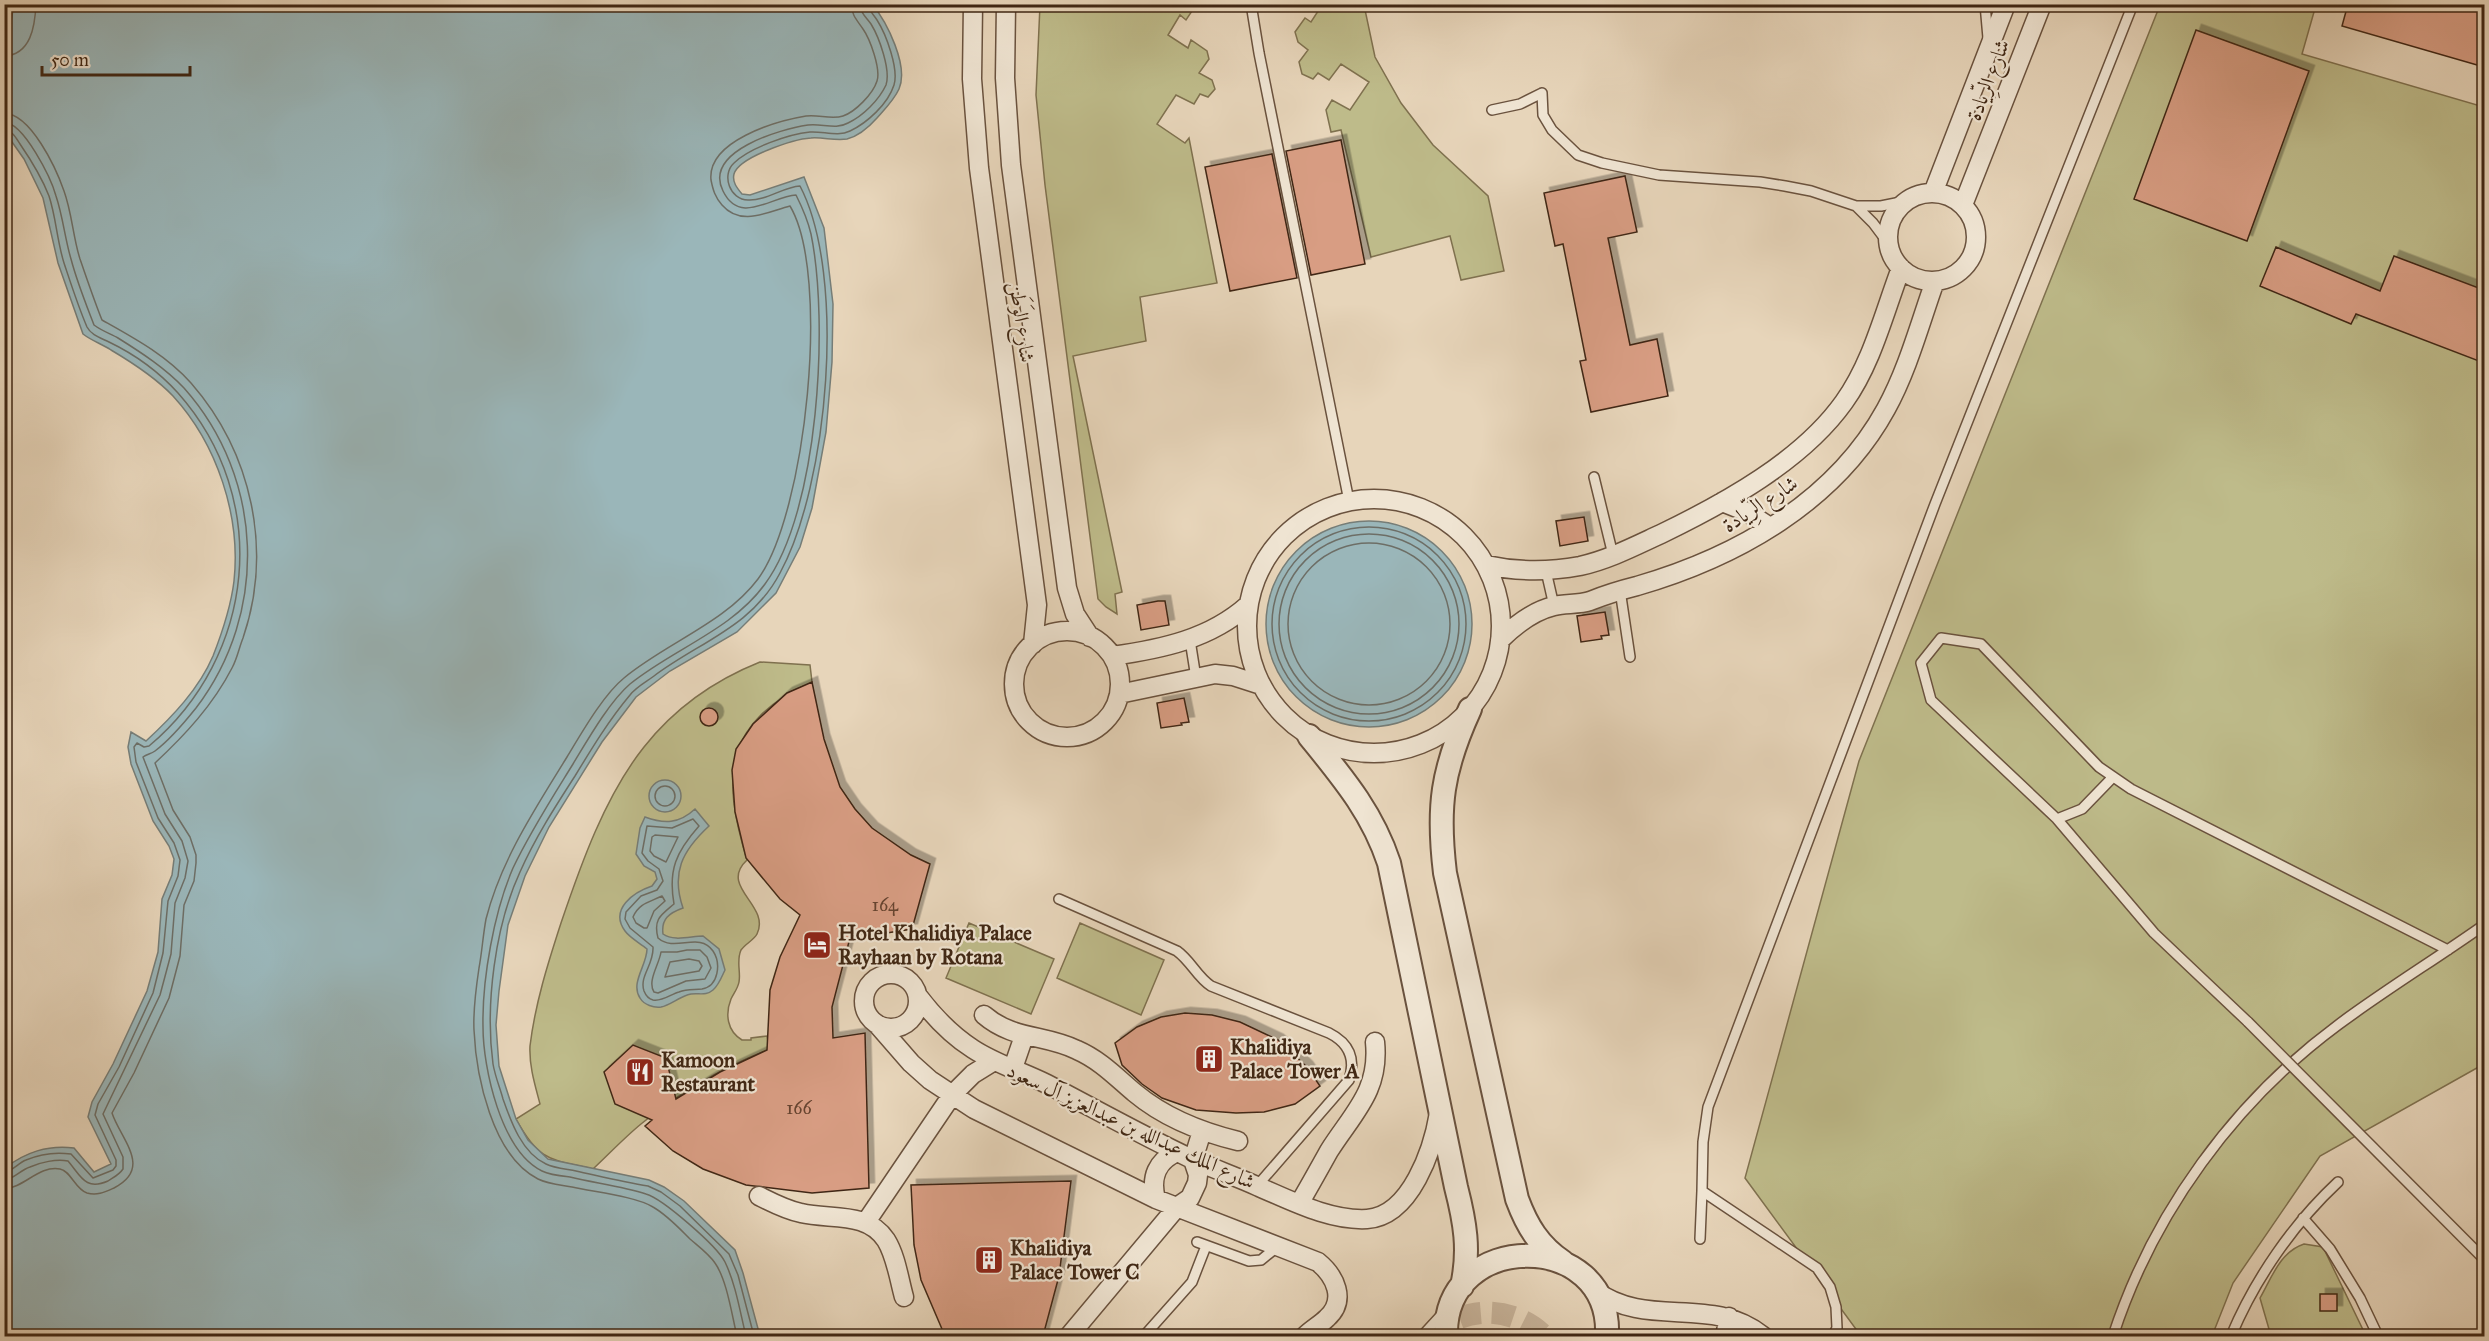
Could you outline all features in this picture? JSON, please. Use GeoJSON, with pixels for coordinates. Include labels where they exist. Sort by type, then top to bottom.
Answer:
{"type":"FeatureCollection","features":[{"type":"Feature","properties":{"kind":"street","name":"شارع الوَطَن"},"geometry":{"type":"LineString","coordinates":[[973,4],[972,80],[977,146],[1037,605],[1033,644]]}},
{"type":"Feature","properties":{"kind":"street","name":"شارع الوَطَن"},"geometry":{"type":"LineString","coordinates":[[1006,4],[1005,78],[1011,165],[1067,588],[1075,614],[1090,637]]}},
{"type":"Feature","properties":{"kind":"street","name":"شارع الرِّيادة"},"geometry":{"type":"LineString","coordinates":[[1933,193],[2006,4]]}},
{"type":"Feature","properties":{"kind":"street","name":"شارع الرِّيادة"},"geometry":{"type":"LineString","coordinates":[[1963,205],[2042,4]]}},
{"type":"Feature","properties":{"kind":"street"},"geometry":{"type":"LineString","coordinates":[[1933,193],[1949,196],[1963,205],[1974,224],[1975,247],[1971,257],[1956,274],[1935,281],[1917,279],[1894,261],[1888,243],[1892,220],[1906,201],[1923,194],[1933,193]]}},
{"type":"Feature","properties":{"kind":"street","name":"شارع الرِّيادة"},"geometry":{"type":"LineString","coordinates":[[1486,565],[1518,571],[1546,571],[1582,565],[1613,555],[1690,520],[1722,502],[1800,448],[1816,434],[1844,402],[1867,360],[1901,268]]}},
{"type":"Feature","properties":{"kind":"street","name":"شارع الرِّيادة"},"geometry":{"type":"LineString","coordinates":[[1500,640],[1524,620],[1554,606],[1589,601],[1708,561],[1770,527],[1836,477],[1863,445],[1897,386],[1935,281]]}},
{"type":"Feature","properties":{"kind":"street"},"geometry":{"type":"LineString","coordinates":[[1372,498],[1395,500],[1417,506],[1438,515],[1457,529],[1473,545],[1486,565],[1499,601],[1500,640],[1495,665],[1485,688],[1470,709],[1452,727],[1430,740],[1407,749],[1390,752],[1357,752],[1332,747],[1309,736],[1290,722],[1274,705],[1261,685],[1251,660],[1247,633],[1248,605],[1255,581],[1266,558],[1282,538],[1302,521],[1317,513],[1349,501],[1372,498]]}},
{"type":"Feature","properties":{"kind":"street"},"geometry":{"type":"LineString","coordinates":[[1722,502],[1747,512],[1770,527]]}},
{"type":"Feature","properties":{"kind":"street"},"geometry":{"type":"LineString","coordinates":[[1112,656],[1190,640],[1222,626],[1248,605]]}},
{"type":"Feature","properties":{"kind":"street"},"geometry":{"type":"LineString","coordinates":[[1060,632],[1075,632],[1090,637],[1112,656],[1120,681],[1119,694],[1110,715],[1091,731],[1078,736],[1064,738],[1038,729],[1027,720],[1019,708],[1014,688],[1017,667],[1023,654],[1046,636],[1060,632]]}},
{"type":"Feature","properties":{"kind":"street"},"geometry":{"type":"LineString","coordinates":[[1119,694],[1196,678],[1224,675],[1243,678],[1261,685]]}},
{"type":"Feature","properties":{"kind":"street"},"geometry":{"type":"LineString","coordinates":[[1470,709],[1454,745],[1443,788],[1440,832],[1445,873],[1517,1199],[1531,1232],[1551,1254],[1575,1270],[1594,1290],[1607,1299],[1636,1310],[1729,1317],[1763,1336]]}},
{"type":"Feature","properties":{"kind":"street","name":"شارع الملك عبدالله بن عبدالعزيز آل سعود"},"geometry":{"type":"LineString","coordinates":[[1309,736],[1361,802],[1382,844],[1394,884],[1467,1236],[1466,1269],[1448,1317],[1446,1336]]}},
{"type":"Feature","properties":{"kind":"street"},"geometry":{"type":"LineString","coordinates":[[877,1024],[885,1028],[894,1028],[910,1021],[916,1014],[918,996],[909,980],[902,976],[884,975],[870,985],[864,1001],[870,1018],[911,1063],[951,1095],[1156,1198],[1318,1262],[1330,1272],[1337,1287],[1336,1303],[1329,1317],[1305,1336]]}},
{"type":"Feature","properties":{"kind":"street","name":"شارع الملك عبدالله بن عبدالعزيز آل سعود"},"geometry":{"type":"LineString","coordinates":[[918,996],[944,1026],[976,1051],[994,1061],[1013,1068],[1186,1156],[1299,1204],[1346,1217],[1368,1219],[1390,1210],[1407,1194],[1428,1157],[1436,1133],[1440,1109]]}},
{"type":"Feature","properties":{"kind":"street"},"geometry":{"type":"LineString","coordinates":[[984,1015],[1003,1029],[1060,1043],[1084,1054],[1107,1068],[1150,1104],[1184,1124],[1238,1141]]}},
{"type":"Feature","properties":{"kind":"street"},"geometry":{"type":"LineString","coordinates":[[1013,1068],[1024,1036]]}},
{"type":"Feature","properties":{"kind":"street"},"geometry":{"type":"LineString","coordinates":[[1299,1204],[1329,1152],[1369,1091],[1375,1066],[1375,1042]]}},
{"type":"Feature","properties":{"kind":"street"},"geometry":{"type":"LineString","coordinates":[[866,1222],[951,1095],[973,1074],[994,1061]]}},
{"type":"Feature","properties":{"kind":"street"},"geometry":{"type":"LineString","coordinates":[[1156,1198],[1153,1180],[1161,1162],[1186,1156],[1202,1131]]}},
{"type":"Feature","properties":{"kind":"street"},"geometry":{"type":"LineString","coordinates":[[1069,1336],[1177,1207],[1190,1198],[1197,1184],[1198,1175],[1186,1156]]}},
{"type":"Feature","properties":{"kind":"street"},"geometry":{"type":"LineString","coordinates":[[759,1196],[802,1214],[866,1222],[886,1240],[904,1297]]}},
{"type":"Feature","properties":{"kind":"street"},"geometry":{"type":"LineString","coordinates":[[1457,1294],[1486,1265],[1517,1255],[1532,1254],[1563,1263]]}},
{"type":"Feature","properties":{"kind":"street"},"geometry":{"type":"LineString","coordinates":[[1594,1290],[1605,1316],[1607,1336]]}},
{"type":"Feature","properties":{"kind":"street"},"geometry":{"type":"LineString","coordinates":[[1725,1336],[1729,1317]]}},
{"type":"Feature","properties":{"kind":"lane"},"geometry":{"type":"LineString","coordinates":[[1251,4],[1349,501]]}},
{"type":"Feature","properties":{"kind":"lane"},"geometry":{"type":"LineString","coordinates":[[1985,4],[1989,48]]}},
{"type":"Feature","properties":{"kind":"lane"},"geometry":{"type":"LineString","coordinates":[[1700,1239],[1703,1142],[1708,1107],[1940,493],[2133,4]]}},
{"type":"Feature","properties":{"kind":"lane"},"geometry":{"type":"LineString","coordinates":[[1492,110],[1520,104],[1542,93],[1541,106],[1547,124],[1578,155],[1627,169],[1659,175],[1760,182],[1785,186],[1811,191],[1856,206],[1881,206],[1906,201]]}},
{"type":"Feature","properties":{"kind":"lane"},"geometry":{"type":"LineString","coordinates":[[1856,206],[1874,223],[1888,243]]}},
{"type":"Feature","properties":{"kind":"lane"},"geometry":{"type":"LineString","coordinates":[[1594,477],[1613,555]]}},
{"type":"Feature","properties":{"kind":"lane"},"geometry":{"type":"LineString","coordinates":[[1546,571],[1554,606]]}},
{"type":"Feature","properties":{"kind":"lane"},"geometry":{"type":"LineString","coordinates":[[1620,590],[1630,657]]}},
{"type":"Feature","properties":{"kind":"lane"},"geometry":{"type":"LineString","coordinates":[[2448,950],[2131,789],[2099,767],[1981,644],[1941,638],[1921,663],[1930,700],[2057,819],[2154,933],[2248,1022],[2484,1259]]}},
{"type":"Feature","properties":{"kind":"lane"},"geometry":{"type":"LineString","coordinates":[[1190,640],[1196,678]]}},
{"type":"Feature","properties":{"kind":"lane"},"geometry":{"type":"LineString","coordinates":[[2057,819],[2082,809],[2113,777]]}},
{"type":"Feature","properties":{"kind":"lane"},"geometry":{"type":"LineString","coordinates":[[1059,899],[1177,951],[1211,986],[1329,1033],[1339,1038],[1347,1047],[1352,1057],[1353,1069],[1349,1080],[1257,1186]]}},
{"type":"Feature","properties":{"kind":"lane"},"geometry":{"type":"LineString","coordinates":[[2113,1336],[2144,1261],[2173,1204],[2212,1149],[2252,1099],[2338,1024],[2484,925]]}},
{"type":"Feature","properties":{"kind":"lane"},"geometry":{"type":"LineString","coordinates":[[2231,1336],[2268,1266],[2303,1218],[2338,1182]]}},
{"type":"Feature","properties":{"kind":"lane"},"geometry":{"type":"LineString","coordinates":[[1702,1191],[1817,1268],[1830,1287],[1836,1307],[1836,1328],[1833,1336]]}},
{"type":"Feature","properties":{"kind":"lane"},"geometry":{"type":"LineString","coordinates":[[2303,1218],[2330,1248],[2360,1298],[2378,1336]]}},
{"type":"Feature","properties":{"kind":"lane"},"geometry":{"type":"LineString","coordinates":[[1144,1336],[1192,1282],[1202,1244],[1255,1261],[1267,1256],[1276,1247]]}},
{"type":"Feature","properties":{"kind":"lane"},"geometry":{"type":"LineString","coordinates":[[1422,1336],[1457,1294]]}},
{"type":"Feature","properties":{"kind":"shaded area"},"geometry":{"type":"Polygon","coordinates":[[[1040,5],[1196,5],[1186,20],[1180,15],[1168,35],[1188,48],[1191,40],[1207,51],[1209,59],[1199,73],[1212,80],[1215,89],[1208,97],[1200,94],[1194,104],[1176,95],[1157,124],[1185,143],[1189,138],[1217,283],[1140,297],[1146,341],[1073,356],[1122,592],[1115,594],[1117,614],[1098,599],[1045,185],[1036,95],[1040,5]]]}},
{"type":"Feature","properties":{"kind":"shaded area"},"geometry":{"type":"Polygon","coordinates":[[[1322,5],[1364,5],[1375,57],[1401,103],[1433,145],[1488,196],[1504,271],[1461,280],[1450,236],[1371,257],[1341,130],[1331,132],[1326,110],[1332,100],[1350,110],[1369,82],[1341,64],[1329,80],[1318,73],[1313,79],[1302,74],[1299,62],[1308,50],[1298,42],[1295,32],[1305,18],[1311,22],[1322,5]]]}},
{"type":"Feature","properties":{"kind":"shaded area"},"geometry":{"type":"Polygon","coordinates":[[[2160,5],[2316,5],[2302,54],[2484,107],[2484,1064],[2320,1156],[2233,1283],[2212,1336],[1861,1336],[1745,1178],[1859,761],[2160,5]]]}},
{"type":"Feature","properties":{"kind":"shaded area"},"geometry":{"type":"Polygon","coordinates":[[[760,662],[810,665],[812,682],[783,698],[761,715],[746,733],[737,754],[733,777],[734,802],[747,860],[740,870],[738,879],[757,914],[759,924],[756,936],[741,950],[739,982],[729,1005],[728,1016],[730,1027],[742,1040],[767,1036],[770,1049],[719,1072],[686,1091],[635,1129],[593,1169],[555,1160],[539,1151],[516,1119],[540,1104],[530,1061],[532,1030],[551,953],[595,831],[630,766],[668,720],[711,687],[760,662]]]}},
{"type":"Feature","properties":{"kind":"shaded area"},"geometry":{"type":"Polygon","coordinates":[[[969,923],[1054,959],[1031,1014],[946,978],[969,923]]]}},
{"type":"Feature","properties":{"kind":"shaded area"},"geometry":{"type":"Polygon","coordinates":[[[1080,923],[1164,960],[1141,1015],[1057,978],[1080,923]]]}},
{"type":"Feature","properties":{"kind":"shaded area"},"geometry":{"type":"Polygon","coordinates":[[[2304,1244],[2323,1247],[2366,1336],[2271,1336],[2260,1298],[2283,1259],[2304,1244]]]}},
{"type":"Feature","properties":{"kind":"water"},"geometry":{"type":"Polygon","coordinates":[[[14,4],[872,4],[884,22],[899,57],[901,79],[895,97],[874,121],[851,138],[838,140],[811,138],[768,150],[746,161],[734,174],[734,182],[738,189],[742,194],[750,195],[804,177],[824,228],[833,304],[832,362],[826,432],[812,508],[800,547],[776,593],[737,632],[670,671],[636,697],[602,742],[549,827],[525,876],[508,925],[499,991],[496,1025],[499,1066],[516,1119],[528,1140],[548,1159],[649,1180],[684,1201],[735,1250],[760,1336],[5,1336],[5,1168],[37,1151],[64,1147],[74,1148],[94,1172],[111,1164],[88,1117],[92,1102],[113,1064],[147,991],[158,952],[162,899],[172,875],[174,859],[169,846],[153,821],[131,764],[128,747],[131,732],[146,741],[175,712],[200,680],[213,656],[226,619],[233,590],[235,556],[234,531],[223,482],[202,436],[189,415],[166,389],[151,377],[83,334],[58,263],[43,198],[24,159],[5,132],[5,40],[14,4]]]}},
{"type":"Feature","properties":{"kind":"water"},"geometry":{"type":"Polygon","coordinates":[[[1359,521],[1379,521],[1409,528],[1435,544],[1449,558],[1465,584],[1472,624],[1465,664],[1449,690],[1435,704],[1409,720],[1379,727],[1359,727],[1329,720],[1303,704],[1289,690],[1273,664],[1266,634],[1266,614],[1273,584],[1289,558],[1303,544],[1329,528],[1359,521]]]}},
{"type":"Feature","properties":{"kind":"water"},"geometry":{"type":"Polygon","coordinates":[[[665,780],[676,785],[681,796],[676,807],[665,812],[654,807],[649,796],[654,785],[665,780]]]}},
{"type":"Feature","properties":{"kind":"water"},"geometry":{"type":"Polygon","coordinates":[[[695,809],[709,826],[692,844],[681,863],[678,884],[683,908],[667,917],[663,924],[663,934],[677,938],[703,936],[719,949],[725,970],[717,986],[710,992],[687,995],[661,1007],[652,1006],[642,1000],[637,992],[647,949],[625,931],[620,916],[626,902],[631,897],[652,886],[657,879],[655,872],[644,866],[636,854],[640,828],[645,817],[665,822],[683,818],[695,809]]]}},
{"type":"Feature","properties":{"kind":"building"},"geometry":{"type":"Polygon","coordinates":[[[2348,4],[2484,4],[2484,67],[2342,26],[2348,4]]]}},
{"type":"Feature","properties":{"kind":"building"},"geometry":{"type":"Polygon","coordinates":[[[2196,30],[2309,71],[2247,241],[2134,199],[2196,30]]]}},
{"type":"Feature","properties":{"kind":"building"},"geometry":{"type":"Polygon","coordinates":[[[1341,140],[1365,264],[1311,275],[1286,151],[1341,140]]]}},
{"type":"Feature","properties":{"kind":"building"},"geometry":{"type":"Polygon","coordinates":[[[1272,154],[1297,278],[1230,291],[1205,167],[1272,154]]]}},
{"type":"Feature","properties":{"kind":"building"},"geometry":{"type":"Polygon","coordinates":[[[1625,176],[1637,232],[1608,238],[1630,345],[1657,339],[1668,396],[1591,412],[1580,361],[1586,360],[1563,244],[1555,246],[1544,193],[1625,176]]]}},
{"type":"Feature","properties":{"kind":"building"},"geometry":{"type":"Polygon","coordinates":[[[2276,247],[2380,291],[2394,256],[2484,290],[2484,363],[2356,314],[2351,324],[2260,286],[2276,247]]]}},
{"type":"Feature","properties":{"kind":"building"},"geometry":{"type":"Polygon","coordinates":[[[1584,517],[1588,541],[1560,546],[1556,521],[1584,517]]]}},
{"type":"Feature","properties":{"kind":"building"},"geometry":{"type":"Polygon","coordinates":[[[1165,601],[1169,625],[1141,630],[1137,605],[1165,601]]]}},
{"type":"Feature","properties":{"kind":"building"},"geometry":{"type":"Polygon","coordinates":[[[1605,612],[1609,635],[1601,636],[1602,639],[1581,642],[1577,616],[1605,612]]]}},
{"type":"Feature","properties":{"kind":"building","name":"Hotel Khalidiya Palace Rayhaan by Rotana"},"geometry":{"type":"Polygon","coordinates":[[[812,682],[824,739],[840,787],[872,828],[911,855],[930,864],[912,929],[880,934],[851,934],[832,1007],[833,1038],[865,1033],[869,1188],[812,1193],[746,1185],[703,1169],[673,1151],[645,1126],[652,1120],[615,1104],[604,1072],[633,1045],[666,1058],[676,1099],[720,1072],[767,1050],[770,990],[780,957],[800,915],[780,899],[746,858],[735,812],[732,770],[736,749],[753,724],[787,693],[812,682]]]}},
{"type":"Feature","properties":{"kind":"building"},"geometry":{"type":"Polygon","coordinates":[[[1184,698],[1189,722],[1161,728],[1157,703],[1184,698]]]}},
{"type":"Feature","properties":{"kind":"building"},"geometry":{"type":"Polygon","coordinates":[[[709,708],[715,711],[718,717],[715,723],[709,726],[703,723],[700,717],[703,711],[709,708]]]}},
{"type":"Feature","properties":{"kind":"building","name":"Khalidiya Palace Tower A"},"geometry":{"type":"Polygon","coordinates":[[[1185,1013],[1212,1015],[1240,1022],[1278,1040],[1307,1067],[1320,1086],[1295,1104],[1264,1112],[1236,1113],[1196,1110],[1162,1098],[1142,1084],[1122,1065],[1115,1043],[1137,1027],[1161,1017],[1185,1013]]]}},
{"type":"Feature","properties":{"kind":"building","name":"Khalidiya Palace Tower C"},"geometry":{"type":"Polygon","coordinates":[[[1071,1181],[1059,1276],[1043,1336],[945,1336],[921,1280],[914,1245],[911,1185],[1071,1181]]]}},
{"type":"Feature","properties":{"kind":"building"},"geometry":{"type":"Polygon","coordinates":[[[2320,1294],[2337,1294],[2337,1311],[2320,1311],[2320,1294]]]}},
{"type":"Feature","properties":{"kind":"tunnel"},"geometry":{"type":"LineString","coordinates":[[1432,1336],[1444,1326],[1458,1319],[1472,1314],[1488,1313],[1503,1314],[1518,1319],[1532,1326],[1544,1336]]}},
{"type":"Feature","properties":{"kind":"place","name":"Hotel Khalidiya Palace Rayhaan by Rotana"},"geometry":{"type":"Point","coordinates":[817,945]}},
{"type":"Feature","properties":{"kind":"place","name":"Khalidiya Palace Tower A"},"geometry":{"type":"Point","coordinates":[1209,1059]}},
{"type":"Feature","properties":{"kind":"place","name":"Kamoon Restaurant"},"geometry":{"type":"Point","coordinates":[640,1072]}},
{"type":"Feature","properties":{"kind":"place","name":"Khalidiya Palace Tower C"},"geometry":{"type":"Point","coordinates":[989,1260]}}]}
